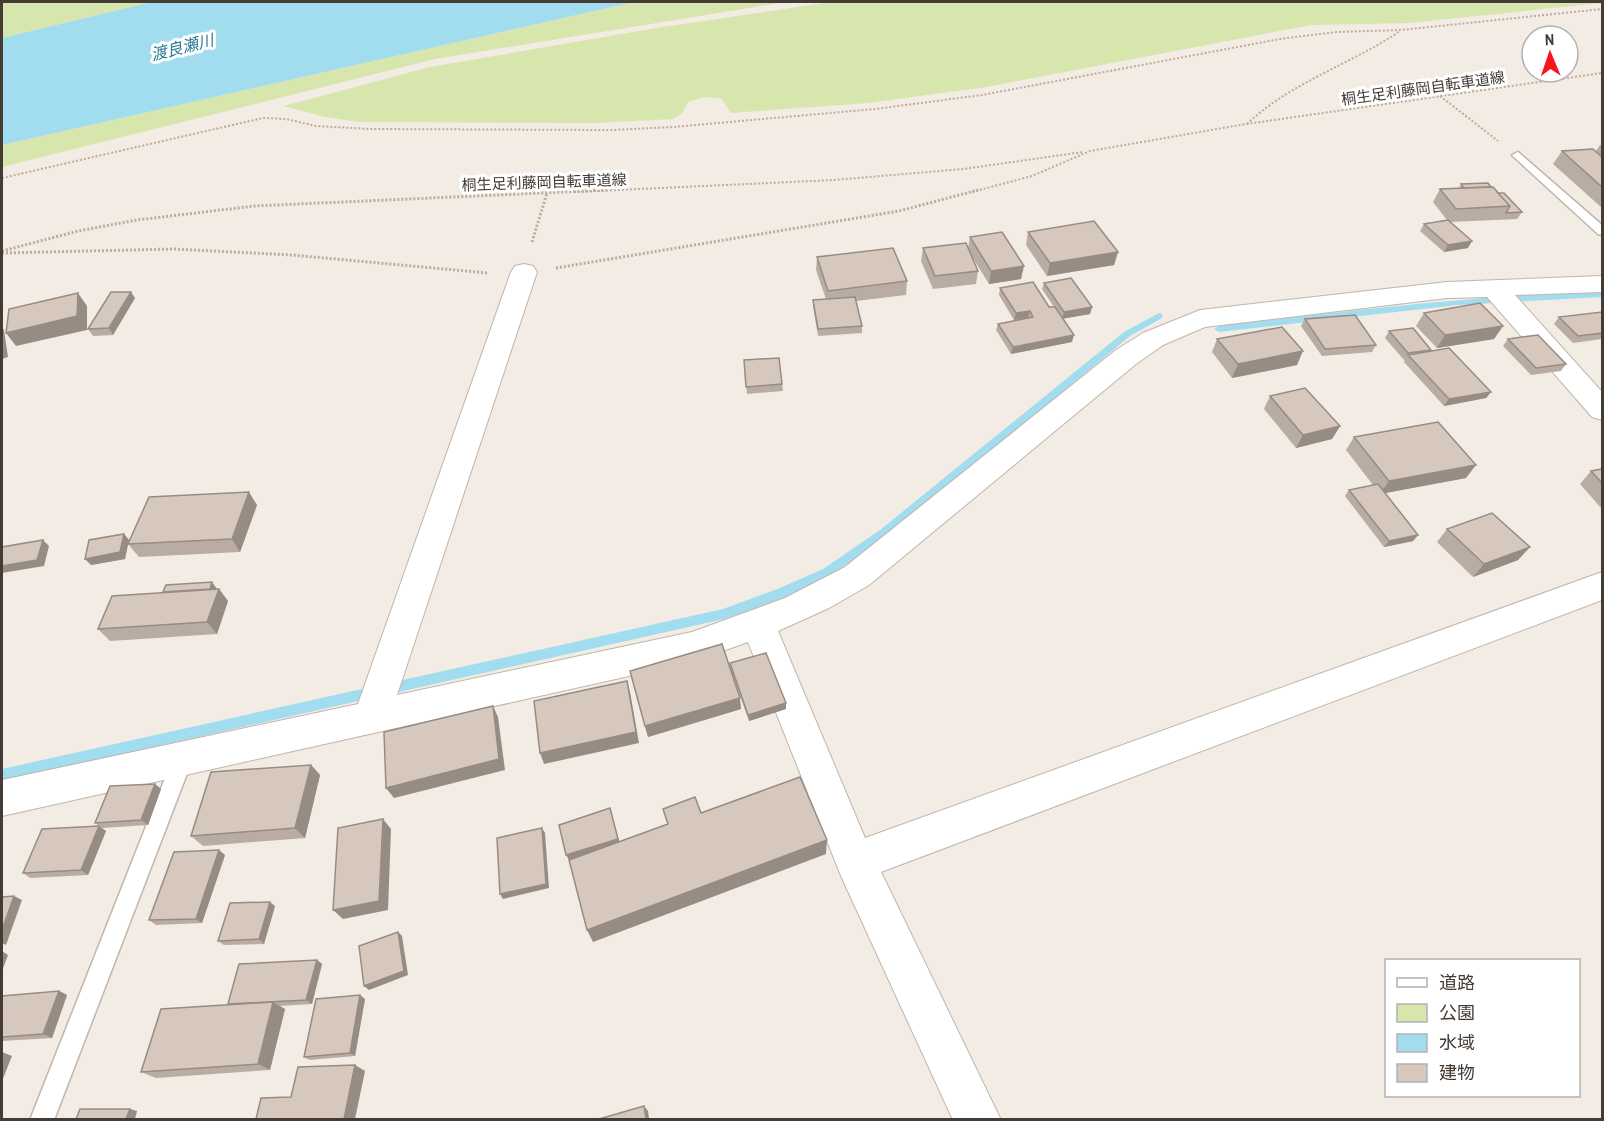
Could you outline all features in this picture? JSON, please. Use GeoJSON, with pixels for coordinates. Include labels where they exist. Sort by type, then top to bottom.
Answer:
{"type":"FeatureCollection","features":[{"type":"Feature","properties":{"kind":"street"},"geometry":{"type":"LineString","coordinates":[[371,718],[524,272]]}},
{"type":"Feature","properties":{"kind":"street"},"geometry":{"type":"LineString","coordinates":[[2,798],[692,647],[758,624],[825,597],[857,576],[1126,357],[1153,339],[1200,319],[1447,290],[1602,284]]}},
{"type":"Feature","properties":{"kind":"street"},"geometry":{"type":"LineString","coordinates":[[1494,288],[1602,410]]}},
{"type":"Feature","properties":{"kind":"street"},"geometry":{"type":"LineString","coordinates":[[855,862],[1602,586]]}},
{"type":"Feature","properties":{"kind":"street"},"geometry":{"type":"LineString","coordinates":[[758,624],[855,862],[978,1119]]}},
{"type":"Feature","properties":{"kind":"lane"},"geometry":{"type":"LineString","coordinates":[[1518,156],[1602,231]]}},
{"type":"Feature","properties":{"kind":"lane"},"geometry":{"type":"LineString","coordinates":[[42,1119],[183,758]]}},
{"type":"Feature","properties":{"kind":"path"},"geometry":{"type":"LineString","coordinates":[[2,178],[263,118],[286,119],[316,126],[370,129],[612,130],[674,127],[874,109],[982,95],[1280,39],[1336,32],[1401,30],[1602,9]]}},
{"type":"Feature","properties":{"kind":"path"},"geometry":{"type":"LineString","coordinates":[[1246,124],[1263,105],[1291,88],[1377,49],[1401,30]]}},
{"type":"Feature","properties":{"kind":"path","name":"桐生足利藤岡自転車道線"},"geometry":{"type":"LineString","coordinates":[[2,252],[78,231],[254,206],[896,176],[1090,151],[1246,124],[1602,73]]}},
{"type":"Feature","properties":{"kind":"path"},"geometry":{"type":"LineString","coordinates":[[1440,96],[1518,156]]}},
{"type":"Feature","properties":{"kind":"path"},"geometry":{"type":"LineString","coordinates":[[2,252],[174,249],[292,255],[488,273],[524,272],[836,224],[899,211],[1032,176],[1090,151]]}},
{"type":"Feature","properties":{"kind":"path"},"geometry":{"type":"LineString","coordinates":[[524,272],[547,193]]}},
{"type":"Feature","properties":{"kind":"green space"},"geometry":{"type":"Polygon","coordinates":[[[2,2],[152,2],[2,38],[2,2]]]}},
{"type":"Feature","properties":{"kind":"green space"},"geometry":{"type":"Polygon","coordinates":[[[634,2],[786,2],[435,59],[2,167],[2,145],[634,2]]]}},
{"type":"Feature","properties":{"kind":"green space"},"geometry":{"type":"Polygon","coordinates":[[[831,2],[1602,3],[1409,23],[1311,25],[986,87],[868,103],[731,113],[722,99],[705,97],[688,102],[682,113],[673,119],[595,123],[360,122],[325,117],[284,106],[430,67],[657,28],[831,2]]]}},
{"type":"Feature","properties":{"kind":"water","name":"渡良瀬川"},"geometry":{"type":"Polygon","coordinates":[[[152,2],[634,2],[2,145],[2,38],[152,2]]]}},
{"type":"Feature","properties":{"kind":"building"},"geometry":{"type":"Polygon","coordinates":[[[1593,149],[1602,157],[1602,187],[1562,151],[1593,149]]]}},
{"type":"Feature","properties":{"kind":"building"},"geometry":{"type":"Polygon","coordinates":[[[1488,183],[1491,187],[1464,188],[1461,184],[1488,183]]]}},
{"type":"Feature","properties":{"kind":"building"},"geometry":{"type":"Polygon","coordinates":[[[1493,187],[1510,206],[1456,209],[1440,189],[1493,187]]]}},
{"type":"Feature","properties":{"kind":"building"},"geometry":{"type":"Polygon","coordinates":[[[1498,193],[1504,193],[1522,212],[1506,213],[1510,206],[1498,193]]]}},
{"type":"Feature","properties":{"kind":"building"},"geometry":{"type":"Polygon","coordinates":[[[1448,220],[1472,241],[1448,245],[1424,224],[1448,220]]]}},
{"type":"Feature","properties":{"kind":"building"},"geometry":{"type":"Polygon","coordinates":[[[1094,221],[1118,252],[1050,263],[1028,232],[1094,221]]]}},
{"type":"Feature","properties":{"kind":"building"},"geometry":{"type":"Polygon","coordinates":[[[1002,232],[1024,266],[991,271],[970,237],[1002,232]]]}},
{"type":"Feature","properties":{"kind":"building"},"geometry":{"type":"Polygon","coordinates":[[[966,243],[978,271],[935,276],[923,248],[966,243]]]}},
{"type":"Feature","properties":{"kind":"building"},"geometry":{"type":"Polygon","coordinates":[[[893,248],[907,281],[828,291],[817,257],[893,248]]]}},
{"type":"Feature","properties":{"kind":"building"},"geometry":{"type":"Polygon","coordinates":[[[1071,278],[1092,307],[1064,312],[1044,283],[1071,278]]]}},
{"type":"Feature","properties":{"kind":"building"},"geometry":{"type":"Polygon","coordinates":[[[1033,282],[1049,307],[1055,307],[1074,335],[1013,347],[998,324],[1033,317],[1030,311],[1016,313],[1000,288],[1033,282]]]}},
{"type":"Feature","properties":{"kind":"building"},"geometry":{"type":"Polygon","coordinates":[[[111,292],[131,292],[109,328],[88,329],[111,292]]]}},
{"type":"Feature","properties":{"kind":"building"},"geometry":{"type":"Polygon","coordinates":[[[78,293],[77,316],[6,333],[9,309],[78,293]]]}},
{"type":"Feature","properties":{"kind":"building"},"geometry":{"type":"Polygon","coordinates":[[[855,297],[862,326],[818,329],[813,300],[855,297]]]}},
{"type":"Feature","properties":{"kind":"building"},"geometry":{"type":"Polygon","coordinates":[[[1480,303],[1503,326],[1445,335],[1424,313],[1480,303]]]}},
{"type":"Feature","properties":{"kind":"building"},"geometry":{"type":"Polygon","coordinates":[[[1602,312],[1602,333],[1578,336],[1559,317],[1602,312]]]}},
{"type":"Feature","properties":{"kind":"building"},"geometry":{"type":"Polygon","coordinates":[[[1355,315],[1376,345],[1325,349],[1305,319],[1355,315]]]}},
{"type":"Feature","properties":{"kind":"building"},"geometry":{"type":"Polygon","coordinates":[[[1282,327],[1303,351],[1238,364],[1217,339],[1282,327]]]}},
{"type":"Feature","properties":{"kind":"building"},"geometry":{"type":"Polygon","coordinates":[[[1413,328],[1431,350],[1408,353],[1389,331],[1413,328]]]}},
{"type":"Feature","properties":{"kind":"building"},"geometry":{"type":"Polygon","coordinates":[[[1538,335],[1566,364],[1536,368],[1508,339],[1538,335]]]}},
{"type":"Feature","properties":{"kind":"building"},"geometry":{"type":"Polygon","coordinates":[[[1449,348],[1491,392],[1449,399],[1408,355],[1449,348]]]}},
{"type":"Feature","properties":{"kind":"building"},"geometry":{"type":"Polygon","coordinates":[[[779,358],[782,384],[746,387],[744,360],[779,358]]]}},
{"type":"Feature","properties":{"kind":"building"},"geometry":{"type":"Polygon","coordinates":[[[1305,388],[1340,426],[1303,435],[1270,396],[1305,388]]]}},
{"type":"Feature","properties":{"kind":"building"},"geometry":{"type":"Polygon","coordinates":[[[1438,422],[1476,465],[1389,481],[1354,437],[1438,422]]]}},
{"type":"Feature","properties":{"kind":"building"},"geometry":{"type":"Polygon","coordinates":[[[1602,469],[1602,483],[1591,471],[1602,469]]]}},
{"type":"Feature","properties":{"kind":"building"},"geometry":{"type":"Polygon","coordinates":[[[1378,484],[1418,535],[1389,541],[1349,490],[1378,484]]]}},
{"type":"Feature","properties":{"kind":"building"},"geometry":{"type":"Polygon","coordinates":[[[249,492],[232,539],[128,544],[149,497],[249,492]]]}},
{"type":"Feature","properties":{"kind":"building"},"geometry":{"type":"Polygon","coordinates":[[[1492,513],[1530,547],[1484,564],[1447,529],[1492,513]]]}},
{"type":"Feature","properties":{"kind":"building"},"geometry":{"type":"Polygon","coordinates":[[[124,534],[120,552],[85,559],[89,540],[124,534]]]}},
{"type":"Feature","properties":{"kind":"building"},"geometry":{"type":"Polygon","coordinates":[[[43,540],[37,560],[2,566],[2,547],[43,540]]]}},
{"type":"Feature","properties":{"kind":"building"},"geometry":{"type":"Polygon","coordinates":[[[212,582],[210,589],[163,592],[166,585],[212,582]]]}},
{"type":"Feature","properties":{"kind":"building"},"geometry":{"type":"Polygon","coordinates":[[[219,589],[207,622],[98,629],[112,596],[219,589]]]}},
{"type":"Feature","properties":{"kind":"building"},"geometry":{"type":"Polygon","coordinates":[[[722,644],[740,698],[645,726],[630,671],[722,644]]]}},
{"type":"Feature","properties":{"kind":"building"},"geometry":{"type":"Polygon","coordinates":[[[766,653],[786,703],[748,715],[730,663],[766,653]]]}},
{"type":"Feature","properties":{"kind":"building"},"geometry":{"type":"Polygon","coordinates":[[[627,681],[636,732],[540,753],[534,701],[627,681]]]}},
{"type":"Feature","properties":{"kind":"building"},"geometry":{"type":"Polygon","coordinates":[[[493,706],[499,759],[386,788],[384,732],[493,706]]]}},
{"type":"Feature","properties":{"kind":"building"},"geometry":{"type":"Polygon","coordinates":[[[311,765],[295,828],[191,836],[211,772],[311,765]]]}},
{"type":"Feature","properties":{"kind":"building"},"geometry":{"type":"Polygon","coordinates":[[[800,777],[827,840],[587,930],[569,860],[668,824],[663,809],[695,797],[701,813],[800,777]]]}},
{"type":"Feature","properties":{"kind":"building"},"geometry":{"type":"Polygon","coordinates":[[[155,784],[141,820],[95,823],[110,786],[155,784]]]}},
{"type":"Feature","properties":{"kind":"building"},"geometry":{"type":"Polygon","coordinates":[[[610,808],[618,839],[566,855],[559,825],[610,808]]]}},
{"type":"Feature","properties":{"kind":"building"},"geometry":{"type":"Polygon","coordinates":[[[383,819],[379,901],[333,910],[338,828],[383,819]]]}},
{"type":"Feature","properties":{"kind":"building"},"geometry":{"type":"Polygon","coordinates":[[[99,826],[81,870],[23,873],[42,829],[99,826]]]}},
{"type":"Feature","properties":{"kind":"building"},"geometry":{"type":"Polygon","coordinates":[[[542,828],[546,884],[500,894],[497,838],[542,828]]]}},
{"type":"Feature","properties":{"kind":"building"},"geometry":{"type":"Polygon","coordinates":[[[219,850],[196,919],[149,920],[174,852],[219,850]]]}},
{"type":"Feature","properties":{"kind":"building"},"geometry":{"type":"Polygon","coordinates":[[[14,896],[2,930],[2,897],[14,896]]]}},
{"type":"Feature","properties":{"kind":"building"},"geometry":{"type":"Polygon","coordinates":[[[270,902],[259,939],[218,941],[230,903],[270,902]]]}},
{"type":"Feature","properties":{"kind":"building"},"geometry":{"type":"Polygon","coordinates":[[[398,932],[404,971],[364,986],[359,946],[398,932]]]}},
{"type":"Feature","properties":{"kind":"building"},"geometry":{"type":"Polygon","coordinates":[[[317,960],[306,1000],[228,1004],[239,964],[317,960]]]}},
{"type":"Feature","properties":{"kind":"building"},"geometry":{"type":"Polygon","coordinates":[[[59,991],[43,1034],[2,1037],[2,996],[59,991]]]}},
{"type":"Feature","properties":{"kind":"building"},"geometry":{"type":"Polygon","coordinates":[[[360,995],[350,1053],[304,1057],[316,999],[360,995]]]}},
{"type":"Feature","properties":{"kind":"building"},"geometry":{"type":"Polygon","coordinates":[[[273,1002],[258,1064],[141,1072],[161,1009],[273,1002]]]}},
{"type":"Feature","properties":{"kind":"building"},"geometry":{"type":"Polygon","coordinates":[[[355,1065],[344,1119],[256,1119],[261,1098],[291,1097],[298,1067],[355,1065]]]}},
{"type":"Feature","properties":{"kind":"building"},"geometry":{"type":"Polygon","coordinates":[[[644,1106],[646,1119],[599,1119],[644,1106]]]}},
{"type":"Feature","properties":{"kind":"building"},"geometry":{"type":"Polygon","coordinates":[[[80,1109],[130,1109],[126,1119],[76,1119],[80,1109]]]}},
{"type":"Feature","properties":{"kind":"waterway"},"geometry":{"type":"LineString","coordinates":[[1219,329],[1458,302],[1602,294]]}},
{"type":"Feature","properties":{"kind":"waterway"},"geometry":{"type":"LineString","coordinates":[[2,775],[724,614],[784,592],[827,572],[884,533],[1127,334],[1159,316]]}}]}
